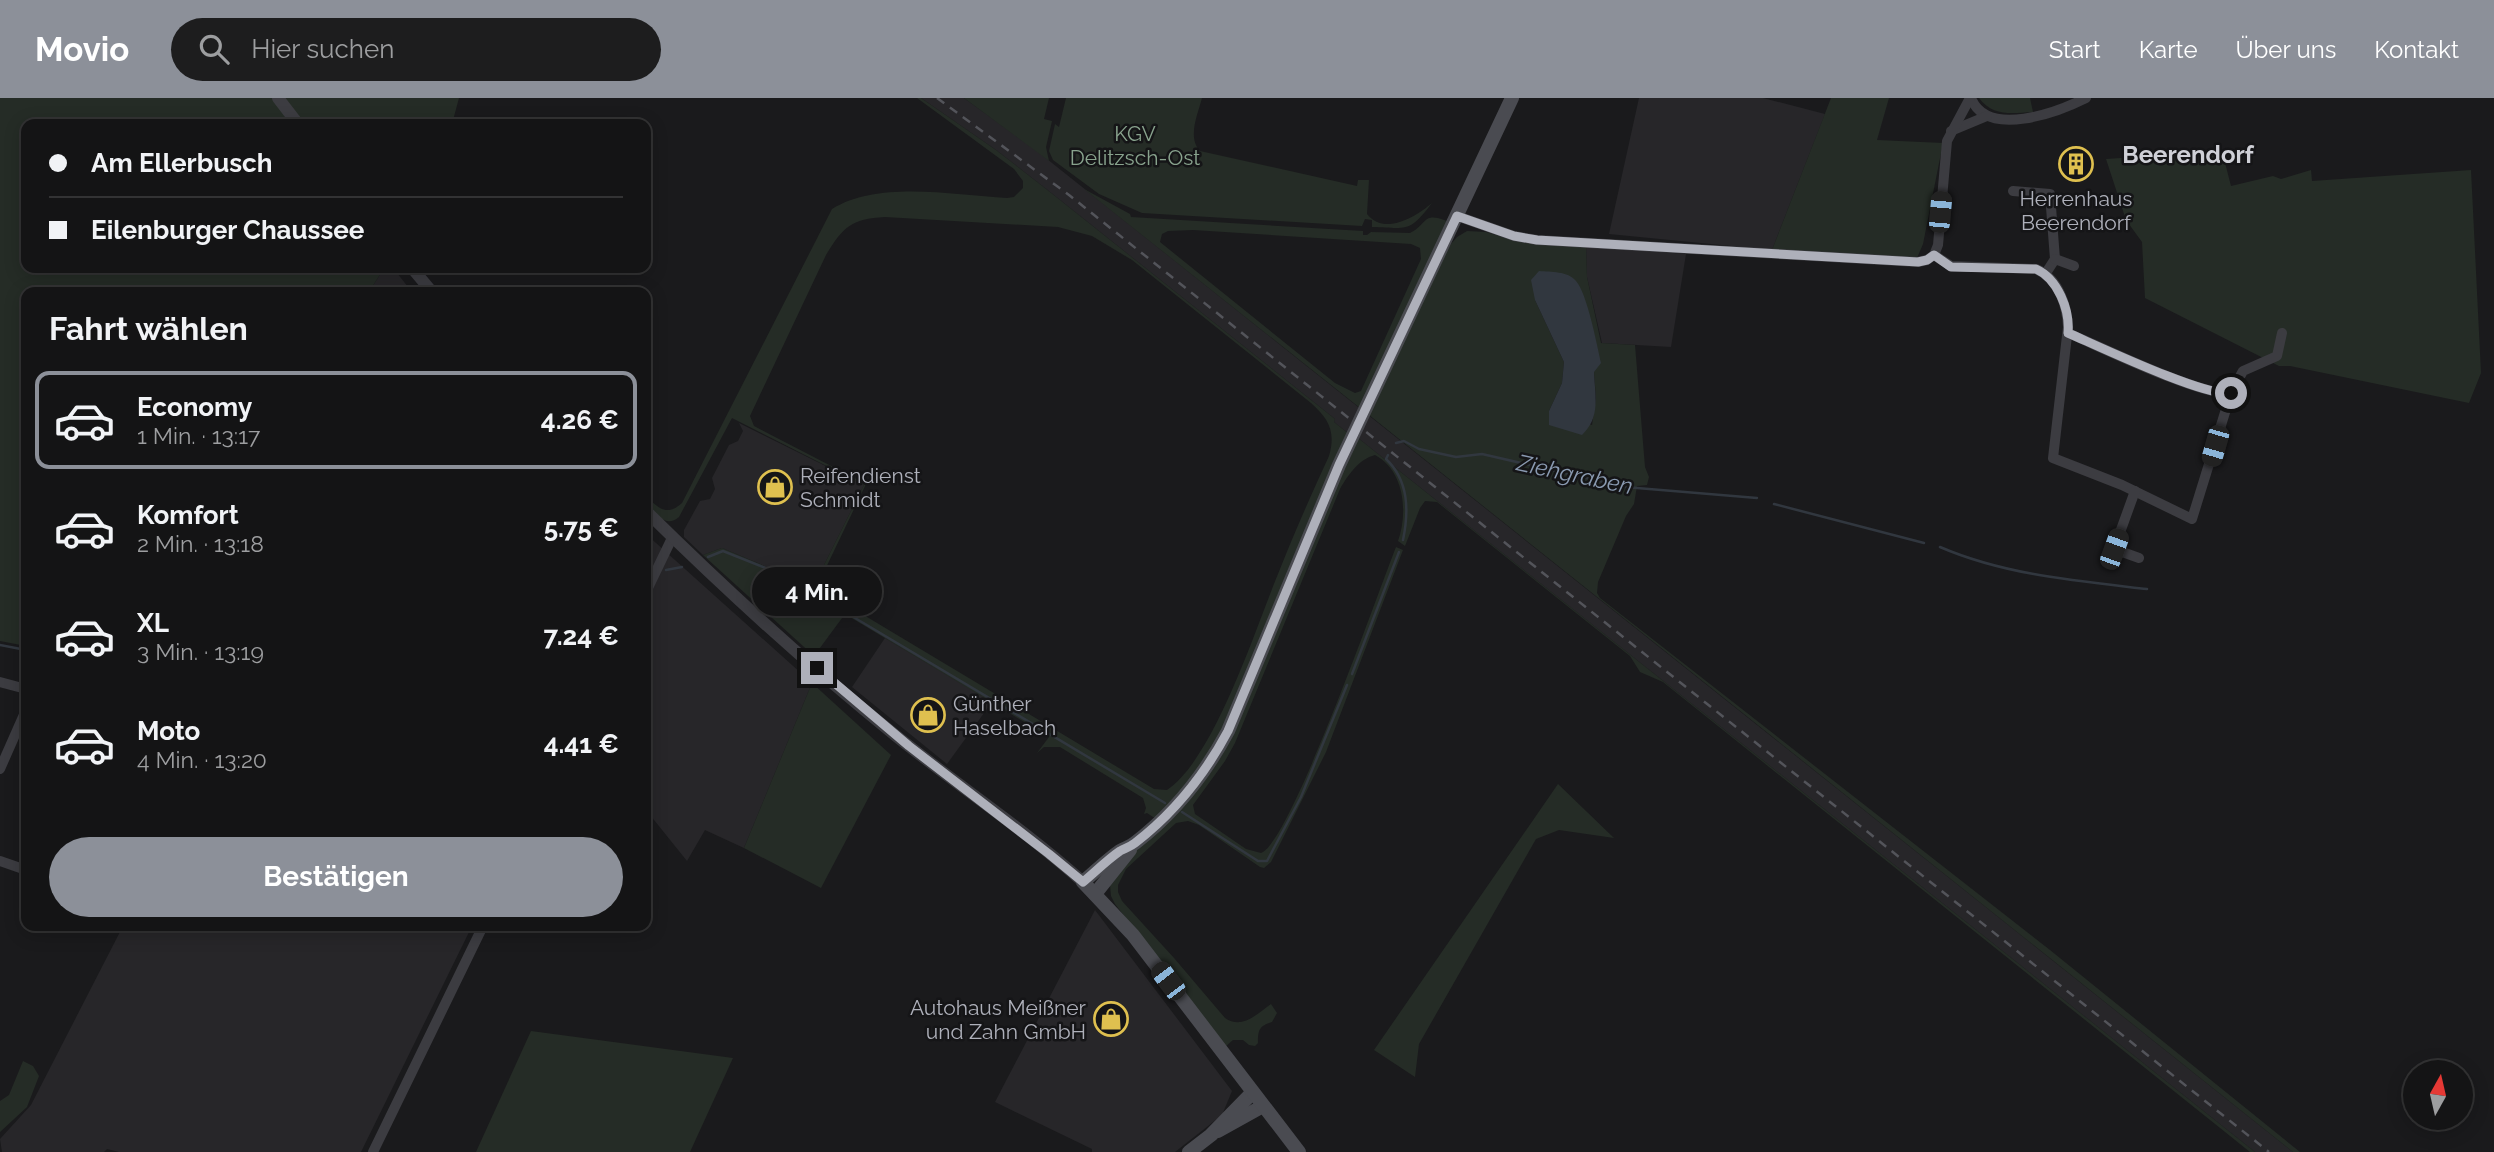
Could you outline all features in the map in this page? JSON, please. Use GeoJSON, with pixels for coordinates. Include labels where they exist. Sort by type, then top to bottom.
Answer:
{"type":"FeatureCollection","features":[{"type":"Feature","properties":{"kind":"main road"},"geometry":{"type":"LineString","coordinates":[[1299,1152],[1133,935],[1083,882],[1132,845],[1185,796],[1228,731],[1339,465],[1512,98]]}},
{"type":"Feature","properties":{"kind":"main road"},"geometry":{"type":"LineString","coordinates":[[1095,894],[1128,855],[1132,845]]}},
{"type":"Feature","properties":{"kind":"main road"},"geometry":{"type":"LineString","coordinates":[[1189,1152],[1211,1135],[1252,1093]]}},
{"type":"Feature","properties":{"kind":"main road"},"geometry":{"type":"LineString","coordinates":[[1211,1135],[1263,1106]]}},
{"type":"Feature","properties":{"kind":"street"},"geometry":{"type":"LineString","coordinates":[[278,98],[294,119]]}},
{"type":"Feature","properties":{"kind":"street"},"geometry":{"type":"LineString","coordinates":[[1457,216],[1514,236],[1537,240],[1918,262],[1934,255],[1938,245],[1947,141],[1971,98],[1979,110],[1994,119],[2036,117],[2086,98]]}},
{"type":"Feature","properties":{"kind":"street"},"geometry":{"type":"LineString","coordinates":[[1951,131],[1987,116]]}},
{"type":"Feature","properties":{"kind":"street"},"geometry":{"type":"LineString","coordinates":[[2013,191],[2050,194],[2055,259],[2046,273]]}},
{"type":"Feature","properties":{"kind":"street"},"geometry":{"type":"LineString","coordinates":[[1934,255],[1951,267],[2036,269],[2046,273],[2067,310],[2068,333],[2053,458],[2135,491],[2193,519],[2231,393],[2243,371],[2277,356],[2282,333]]}},
{"type":"Feature","properties":{"kind":"street"},"geometry":{"type":"LineString","coordinates":[[2055,259],[2074,266]]}},
{"type":"Feature","properties":{"kind":"street"},"geometry":{"type":"LineString","coordinates":[[416,273],[428,287]]}},
{"type":"Feature","properties":{"kind":"street"},"geometry":{"type":"LineString","coordinates":[[2068,333],[2192,385],[2225,394],[2231,393]]}},
{"type":"Feature","properties":{"kind":"street"},"geometry":{"type":"LineString","coordinates":[[2135,491],[2114,549],[2138,558]]}},
{"type":"Feature","properties":{"kind":"street"},"geometry":{"type":"LineString","coordinates":[[651,516],[744,606],[892,732],[1083,882]]}},
{"type":"Feature","properties":{"kind":"street"},"geometry":{"type":"LineString","coordinates":[[651,582],[673,538]]}},
{"type":"Feature","properties":{"kind":"street"},"geometry":{"type":"LineString","coordinates":[[0,682],[21,688]]}},
{"type":"Feature","properties":{"kind":"street"},"geometry":{"type":"LineString","coordinates":[[0,769],[21,721]]}},
{"type":"Feature","properties":{"kind":"street"},"geometry":{"type":"LineString","coordinates":[[0,861],[21,868]]}},
{"type":"Feature","properties":{"kind":"street"},"geometry":{"type":"LineString","coordinates":[[373,1152],[481,931]]}},
{"type":"Feature","properties":{"kind":"shaded area"},"geometry":{"type":"Polygon","coordinates":[[[921,98],[964,98],[1037,151],[2293,1152],[2255,1152],[1358,438],[1349,434],[1334,422],[1335,419],[1050,192],[996,150],[921,98]]]}},
{"type":"Feature","properties":{"kind":"shaded area"},"geometry":{"type":"Polygon","coordinates":[[[1639,98],[1763,98],[1825,114],[1772,250],[1609,234],[1639,98]]]}},
{"type":"Feature","properties":{"kind":"shaded area"},"geometry":{"type":"Polygon","coordinates":[[[1586,246],[1686,254],[1671,347],[1602,343],[1587,277],[1586,246]]]}},
{"type":"Feature","properties":{"kind":"shaded area"},"geometry":{"type":"Polygon","coordinates":[[[1539,271],[1569,275],[1573,278],[1584,296],[1591,320],[1601,363],[1594,372],[1596,398],[1592,421],[1582,435],[1549,425],[1549,411],[1562,383],[1564,362],[1535,300],[1531,280],[1539,271]]]}},
{"type":"Feature","properties":{"kind":"shaded area"},"geometry":{"type":"Polygon","coordinates":[[[381,273],[397,273],[408,287],[372,287],[381,273]]]}},
{"type":"Feature","properties":{"kind":"shaded area"},"geometry":{"type":"Polygon","coordinates":[[[739,423],[864,485],[811,591],[760,564],[722,548],[703,555],[684,537],[684,530],[700,501],[710,499],[715,489],[712,478],[729,445],[738,441],[743,431],[739,423]]]}},
{"type":"Feature","properties":{"kind":"shaded area"},"geometry":{"type":"Polygon","coordinates":[[[651,538],[812,683],[744,848],[705,830],[687,861],[651,816],[651,538]]]}},
{"type":"Feature","properties":{"kind":"shaded area"},"geometry":{"type":"Polygon","coordinates":[[[885,638],[992,702],[947,764],[852,687],[885,638]]]}},
{"type":"Feature","properties":{"kind":"shaded area"},"geometry":{"type":"Polygon","coordinates":[[[1095,910],[1232,1091],[1222,1115],[1175,1152],[1092,1152],[1092,1149],[995,1102],[1095,910]]]}},
{"type":"Feature","properties":{"kind":"shaded area"},"geometry":{"type":"Polygon","coordinates":[[[120,931],[470,931],[361,1152],[119,1152],[107,1149],[104,1152],[2,1152],[0,1139],[31,1105],[120,931]]]}},
{"type":"Feature","properties":{"kind":"green space"},"geometry":{"type":"Polygon","coordinates":[[[0,98],[459,98],[453,119],[21,119],[21,273],[381,273],[372,287],[21,287],[21,645],[0,641],[0,98]]]}},
{"type":"Feature","properties":{"kind":"green space"},"geometry":{"type":"Polygon","coordinates":[[[917,98],[921,98],[996,150],[1050,192],[1335,419],[1334,422],[1349,434],[1220,734],[1199,771],[1156,817],[1144,814],[1146,808],[1143,798],[1060,747],[1044,747],[1037,753],[1049,737],[845,614],[814,656],[703,555],[722,548],[760,564],[811,591],[864,485],[732,418],[679,517],[665,520],[651,508],[651,500],[667,510],[682,503],[832,209],[851,200],[894,192],[1014,197],[1023,188],[1023,181],[1014,169],[917,98]],[[885,217],[864,220],[849,226],[826,255],[750,416],[754,426],[866,484],[822,576],[822,590],[1154,789],[1167,790],[1185,774],[1218,721],[1329,456],[1332,440],[1326,420],[1311,403],[1132,260],[1092,236],[1058,227],[885,217]]]}},
{"type":"Feature","properties":{"kind":"green space","name":"KGV Delitzsch-Ost"},"geometry":{"type":"Polygon","coordinates":[[[964,98],[1049,98],[1044,119],[1052,121],[1046,147],[1049,161],[964,98]]]}},
{"type":"Feature","properties":{"kind":"green space"},"geometry":{"type":"Polygon","coordinates":[[[1066,98],[1202,98],[1194,132],[1194,139],[1200,151],[1357,186],[1358,180],[1369,180],[1367,214],[1382,224],[1400,222],[1432,203],[1418,220],[1401,228],[1372,227],[1372,220],[1365,219],[1362,226],[1142,213],[1099,194],[1053,160],[1049,151],[1055,124],[1059,127],[1066,98]]]}},
{"type":"Feature","properties":{"kind":"green space"},"geometry":{"type":"Polygon","coordinates":[[[1831,98],[1889,98],[1877,140],[1943,143],[1923,244],[1917,258],[1772,250],[1831,98]]]}},
{"type":"Feature","properties":{"kind":"green space"},"geometry":{"type":"Polygon","coordinates":[[[1979,98],[2030,98],[2033,112],[1997,111],[1979,98]]]}},
{"type":"Feature","properties":{"kind":"green space"},"geometry":{"type":"Polygon","coordinates":[[[2222,151],[2231,186],[2273,176],[2281,179],[2311,170],[2312,181],[2471,170],[2481,373],[2469,403],[2290,366],[2279,366],[2145,298],[2142,242],[2126,220],[2106,159],[2222,151]]]}},
{"type":"Feature","properties":{"kind":"green space"},"geometry":{"type":"Polygon","coordinates":[[[1084,189],[1131,217],[1363,231],[1363,235],[1371,232],[1410,233],[1433,217],[1447,221],[1360,408],[1084,189]],[[1193,230],[1168,231],[1162,234],[1160,242],[1335,383],[1355,393],[1361,391],[1421,259],[1420,248],[1411,244],[1193,230]]]}},
{"type":"Feature","properties":{"kind":"green space"},"geometry":{"type":"Polygon","coordinates":[[[1467,231],[1486,232],[1516,241],[1586,245],[1587,277],[1601,343],[1635,345],[1645,467],[1649,477],[1647,485],[1637,486],[1634,504],[1626,516],[1598,582],[1597,593],[1600,598],[2050,950],[2300,1152],[2293,1152],[1369,415],[1430,283],[1457,237],[1467,231]],[[1535,300],[1564,362],[1562,383],[1549,411],[1592,425],[1596,398],[1594,372],[1535,300]]]}},
{"type":"Feature","properties":{"kind":"green space"},"geometry":{"type":"Polygon","coordinates":[[[1358,438],[2255,1152],[2250,1152],[1663,682],[1640,672],[1630,656],[1437,502],[1425,501],[1405,546],[1398,541],[1403,506],[1398,482],[1393,471],[1375,455],[1359,464],[1340,489],[1235,743],[1193,805],[1195,814],[1246,849],[1261,853],[1274,839],[1312,764],[1396,547],[1403,550],[1326,752],[1271,862],[1264,868],[1260,867],[1199,825],[1188,821],[1176,823],[1126,869],[1118,885],[1122,901],[1225,1018],[1243,1021],[1271,1004],[1277,1013],[1272,1022],[1260,1029],[1255,1046],[1243,1040],[1233,1040],[1225,1047],[1115,904],[1110,885],[1131,856],[1196,790],[1358,438]]]}},
{"type":"Feature","properties":{"kind":"green space"},"geometry":{"type":"Polygon","coordinates":[[[812,683],[891,755],[821,888],[744,848],[812,683]]]}},
{"type":"Feature","properties":{"kind":"green space"},"geometry":{"type":"Polygon","coordinates":[[[1558,784],[1614,838],[1559,830],[1536,839],[1419,1044],[1415,1077],[1374,1050],[1558,784]]]}},
{"type":"Feature","properties":{"kind":"green space"},"geometry":{"type":"Polygon","coordinates":[[[531,1031],[733,1058],[690,1152],[476,1152],[531,1031]]]}},
{"type":"Feature","properties":{"kind":"green space"},"geometry":{"type":"Polygon","coordinates":[[[23,1061],[33,1066],[39,1076],[27,1107],[0,1132],[0,1101],[9,1095],[23,1061]]]}},
{"type":"Feature","properties":{"kind":"waterway","name":"Ziehgraben"},"geometry":{"type":"LineString","coordinates":[[1396,443],[1404,441],[1419,449],[1456,457],[1482,454],[1625,487],[1757,498]]}},
{"type":"Feature","properties":{"kind":"waterway","name":"Ziehgraben"},"geometry":{"type":"LineString","coordinates":[[1388,455],[1386,459],[1399,477],[1405,497],[1403,540]]}},
{"type":"Feature","properties":{"kind":"waterway","name":"Ziehgraben"},"geometry":{"type":"LineString","coordinates":[[1774,504],[1924,543]]}},
{"type":"Feature","properties":{"kind":"waterway","name":"Ziehgraben"},"geometry":{"type":"LineString","coordinates":[[1940,547],[1965,557],[2016,570],[2068,580],[2147,589]]}},
{"type":"Feature","properties":{"kind":"waterway","name":"Ziehgraben"},"geometry":{"type":"LineString","coordinates":[[708,557],[723,551],[768,569],[1165,803]]}},
{"type":"Feature","properties":{"kind":"waterway","name":"Ziehgraben"},"geometry":{"type":"LineString","coordinates":[[1352,674],[1399,552]]}},
{"type":"Feature","properties":{"kind":"waterway","name":"Ziehgraben"},"geometry":{"type":"LineString","coordinates":[[666,570],[682,567]]}},
{"type":"Feature","properties":{"kind":"waterway","name":"Ziehgraben"},"geometry":{"type":"LineString","coordinates":[[0,645],[21,649]]}},
{"type":"Feature","properties":{"kind":"waterway","name":"Ziehgraben"},"geometry":{"type":"LineString","coordinates":[[1182,812],[1258,861],[1267,861],[1301,797],[1347,685]]}},
{"type":"Feature","properties":{"kind":"railway"},"geometry":{"type":"LineString","coordinates":[[937,98],[1069,195],[2269,1152]]}},
{"type":"Feature","properties":{"kind":"place","name":"Herrenhaus Beerendorf"},"geometry":{"type":"Point","coordinates":[2076,164]}},
{"type":"Feature","properties":{"kind":"place","name":"Reifendienst Schmidt"},"geometry":{"type":"Point","coordinates":[775,487]}},
{"type":"Feature","properties":{"kind":"place","name":"Günther Haselbach"},"geometry":{"type":"Point","coordinates":[928,715]}},
{"type":"Feature","properties":{"kind":"place","name":"Autohaus Meißner und Zahn GmbH"},"geometry":{"type":"Point","coordinates":[1111,1019]}},
{"type":"Feature","properties":{"kind":"district","name":"Beerendorf"},"geometry":{"type":"Point","coordinates":[2188,154]}},
{"type":"Feature","properties":{"kind":"route"},"geometry":{"type":"LineString","coordinates":[[817,668],[909,746],[1083,882],[1132,845],[1185,796],[1217,752],[1339,465],[1457,216],[1514,236],[1537,240],[1918,262],[1934,255],[1951,267],[2036,269],[2046,273],[2059,293],[2067,310],[2068,333],[2192,385],[2225,394],[2231,393]]}}]}
